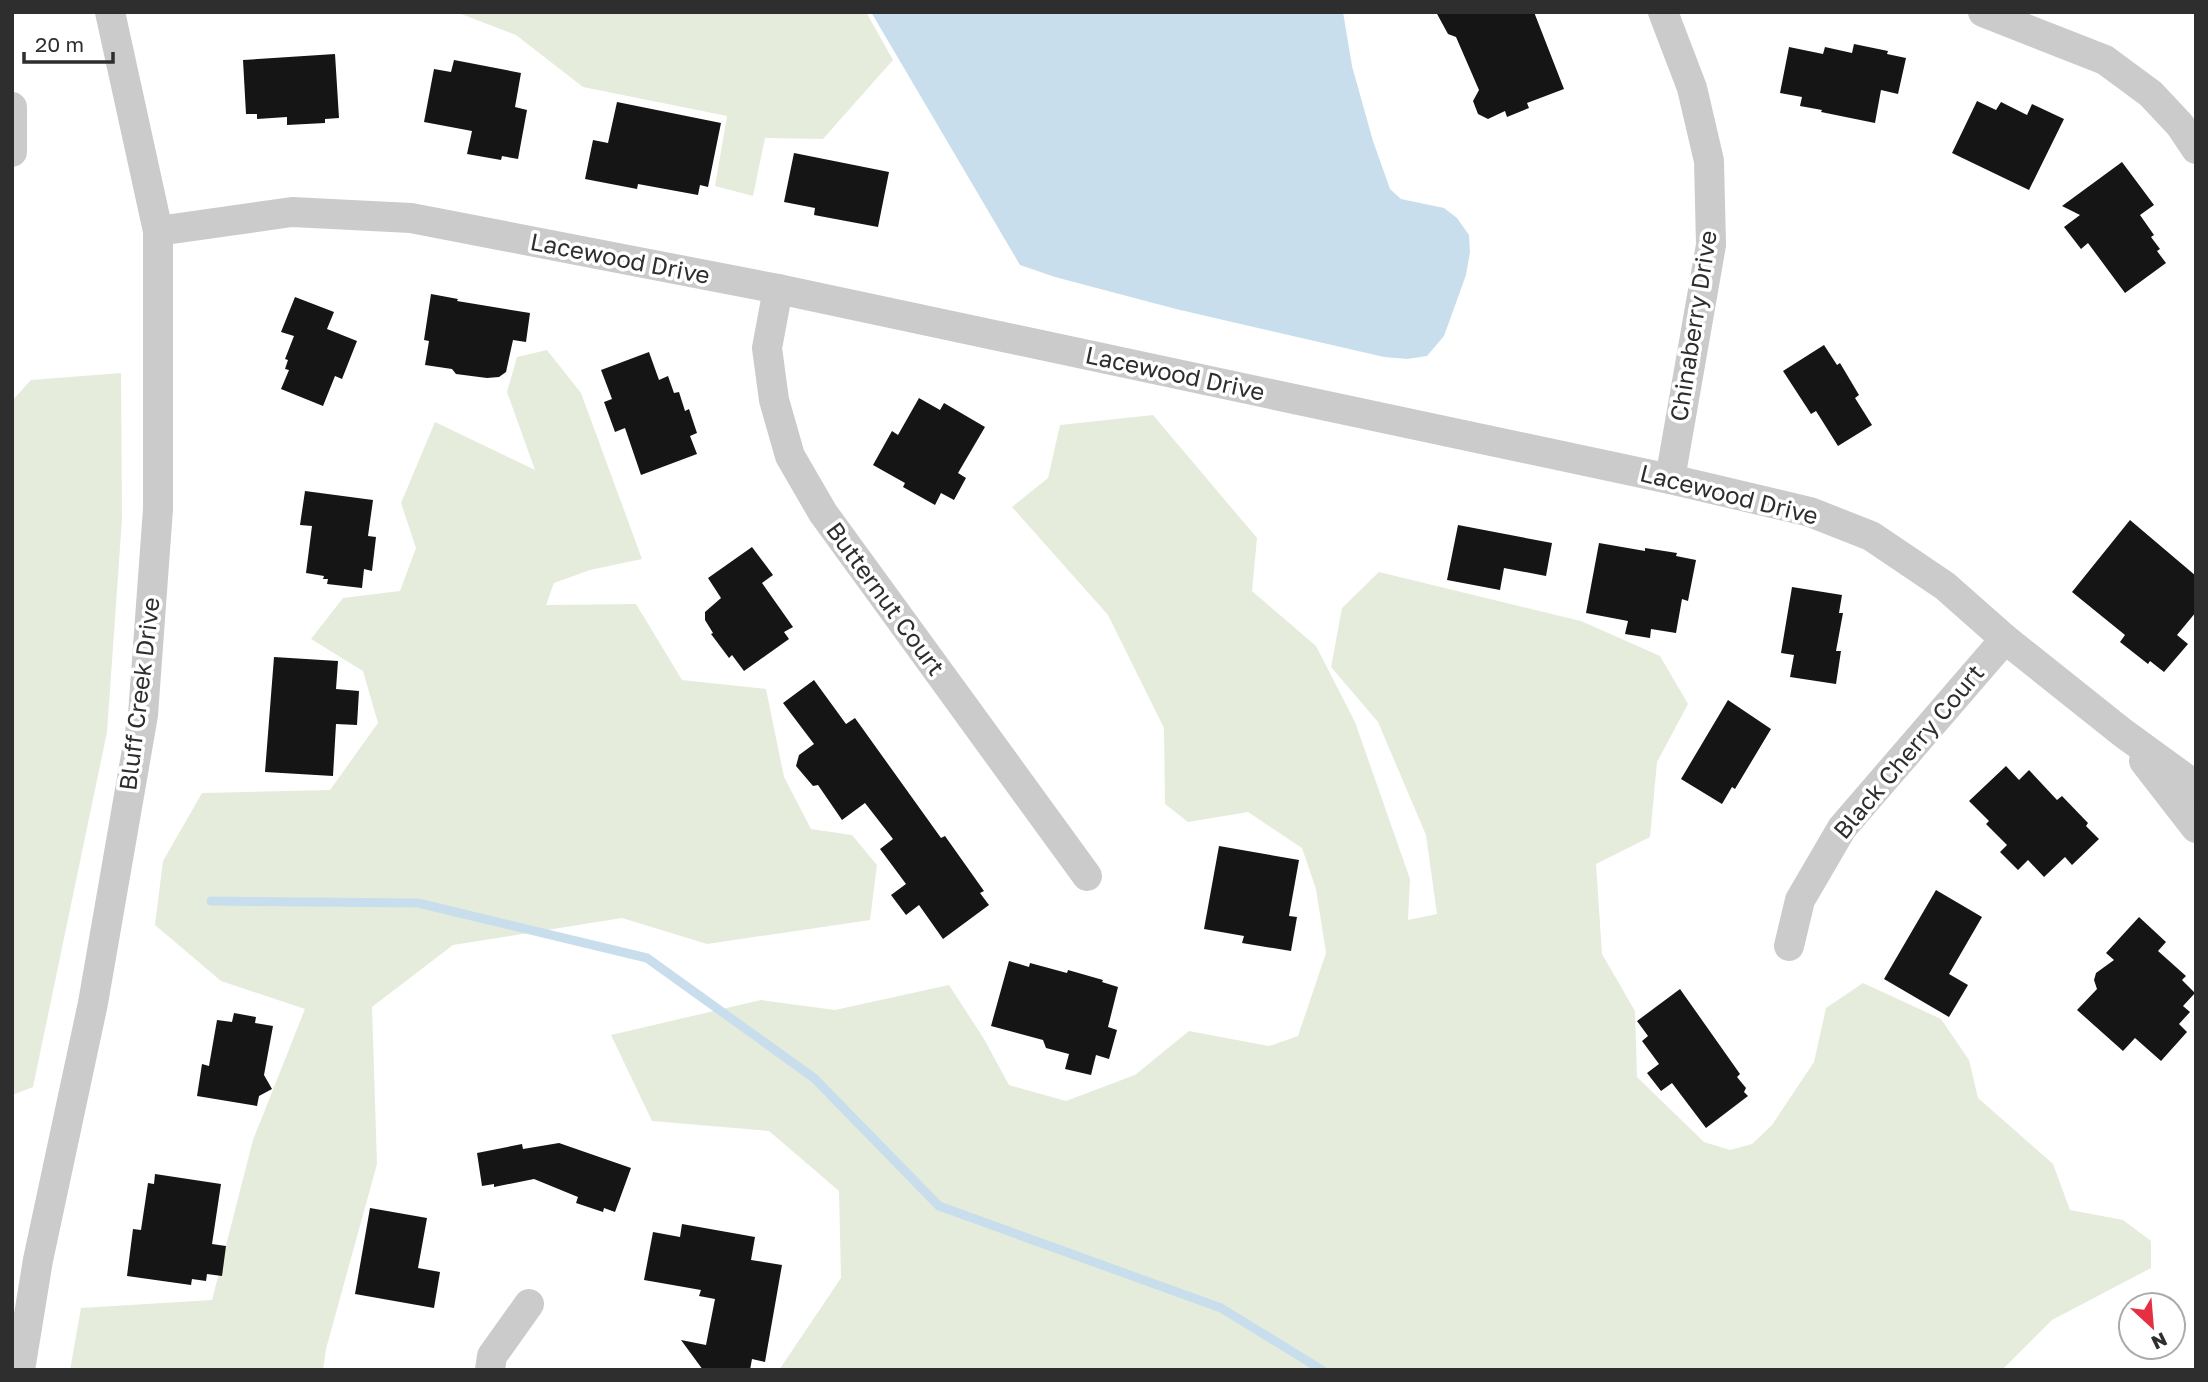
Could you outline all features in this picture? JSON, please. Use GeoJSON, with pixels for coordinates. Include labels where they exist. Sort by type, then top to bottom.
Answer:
{"type":"FeatureCollection","features":[{"type":"Feature","properties":{"kind":"street","name":"Bluff Creek Drive"},"geometry":{"type":"LineString","coordinates":[[20,1370],[38,1260],[93,1003],[143,715],[158,509],[158,231],[110,12]]}},
{"type":"Feature","properties":{"kind":"street","name":"Chinaberry Drive"},"geometry":{"type":"LineString","coordinates":[[1663,12],[1692,88],[1709,161],[1711,246],[1670,479]]}},
{"type":"Feature","properties":{"kind":"street"},"geometry":{"type":"LineString","coordinates":[[1983,12],[2105,60],[2151,94],[2180,125],[2196,149]]}},
{"type":"Feature","properties":{"kind":"street"},"geometry":{"type":"LineString","coordinates":[[12,107],[12,152]]}},
{"type":"Feature","properties":{"kind":"street","name":"Lacewood Drive"},"geometry":{"type":"LineString","coordinates":[[158,231],[292,212],[411,218],[778,289],[1670,479],[1810,512],[1871,536],[1945,586],[2005,639],[2123,733]]}},
{"type":"Feature","properties":{"kind":"street","name":"Butternut Court"},"geometry":{"type":"LineString","coordinates":[[778,289],[768,348],[775,400],[790,456],[823,513],[1087,876]]}},
{"type":"Feature","properties":{"kind":"street","name":"Black Cherry Court"},"geometry":{"type":"LineString","coordinates":[[1789,946],[1800,900],[1842,828],[2005,639]]}},
{"type":"Feature","properties":{"kind":"street"},"geometry":{"type":"LineString","coordinates":[[2123,733],[2196,786]]}},
{"type":"Feature","properties":{"kind":"street"},"geometry":{"type":"LineString","coordinates":[[2123,733],[2196,828]]}},
{"type":"Feature","properties":{"kind":"street"},"geometry":{"type":"LineString","coordinates":[[490,1370],[492,1356],[528,1304]]}},
{"type":"Feature","properties":{"kind":"green space"},"geometry":{"type":"Polygon","coordinates":[[[456,12],[866,12],[893,60],[823,139],[765,138],[753,196],[715,186],[727,116],[583,87],[516,35],[456,12]]]}},
{"type":"Feature","properties":{"kind":"green space"},"geometry":{"type":"Polygon","coordinates":[[[547,350],[581,393],[642,559],[590,570],[554,583],[546,605],[636,604],[682,680],[766,689],[784,777],[811,829],[852,835],[877,865],[870,920],[707,944],[622,918],[453,945],[372,1007],[377,1164],[326,1349],[323,1370],[70,1370],[81,1308],[212,1300],[253,1140],[305,1009],[221,981],[155,925],[163,861],[202,793],[330,790],[378,723],[363,671],[311,639],[343,598],[400,591],[416,548],[401,503],[435,422],[535,470],[507,392],[517,357],[547,350]]]}},
{"type":"Feature","properties":{"kind":"green space"},"geometry":{"type":"Polygon","coordinates":[[[121,373],[122,519],[107,732],[33,1087],[12,1095],[12,401],[31,380],[121,373]]]}},
{"type":"Feature","properties":{"kind":"green space"},"geometry":{"type":"Polygon","coordinates":[[[1153,415],[1257,538],[1252,591],[1316,646],[1355,722],[1410,879],[1408,920],[1437,914],[1426,835],[1378,722],[1331,667],[1342,608],[1379,572],[1581,621],[1660,656],[1688,704],[1657,762],[1650,837],[1596,864],[1602,954],[1635,1011],[1637,1077],[1704,1142],[1730,1150],[1752,1144],[1772,1125],[1814,1062],[1826,1008],[1863,983],[1941,1019],[1969,1060],[1978,1098],[2053,1164],[2070,1210],[2123,1220],[2151,1241],[2151,1268],[2052,1320],[2002,1370],[779,1370],[841,1278],[839,1191],[769,1131],[652,1121],[611,1035],[761,1000],[835,1010],[949,985],[984,1039],[1009,1085],[1066,1101],[1135,1075],[1189,1031],[1269,1046],[1298,1036],[1326,953],[1316,889],[1302,848],[1248,812],[1188,822],[1165,804],[1164,728],[1108,615],[1012,507],[1048,478],[1060,425],[1153,415]]]}},
{"type":"Feature","properties":{"kind":"water"},"geometry":{"type":"Polygon","coordinates":[[[871,12],[1343,12],[1352,66],[1390,189],[1401,199],[1444,208],[1457,218],[1469,235],[1470,252],[1466,275],[1444,336],[1427,356],[1407,359],[1384,357],[1176,309],[1020,265],[871,12]]]}},
{"type":"Feature","properties":{"kind":"building"},"geometry":{"type":"Polygon","coordinates":[[[1436,12],[1534,12],[1564,89],[1527,103],[1529,108],[1507,117],[1505,111],[1488,119],[1478,114],[1473,101],[1479,90],[1456,37],[1448,34],[1436,12]]]}},
{"type":"Feature","properties":{"kind":"building"},"geometry":{"type":"Polygon","coordinates":[[[1854,44],[1906,58],[1898,94],[1881,90],[1875,123],[1800,106],[1802,97],[1780,93],[1789,47],[1823,54],[1825,47],[1852,53],[1854,44]]]}},
{"type":"Feature","properties":{"kind":"building"},"geometry":{"type":"Polygon","coordinates":[[[335,54],[339,118],[325,119],[325,123],[287,125],[287,117],[257,119],[257,114],[246,114],[243,60],[335,54]]]}},
{"type":"Feature","properties":{"kind":"building"},"geometry":{"type":"Polygon","coordinates":[[[454,60],[521,73],[515,107],[527,110],[518,159],[502,156],[501,160],[467,154],[472,131],[424,122],[434,69],[451,72],[454,60]]]}},
{"type":"Feature","properties":{"kind":"building"},"geometry":{"type":"Polygon","coordinates":[[[1977,101],[1996,110],[2001,102],[2027,115],[2032,104],[2064,119],[2029,190],[1952,153],[1977,101]]]}},
{"type":"Feature","properties":{"kind":"building"},"geometry":{"type":"Polygon","coordinates":[[[617,102],[721,123],[708,187],[700,185],[698,195],[638,184],[637,189],[585,179],[593,140],[608,143],[617,102]]]}},
{"type":"Feature","properties":{"kind":"building"},"geometry":{"type":"Polygon","coordinates":[[[794,153],[889,172],[878,227],[814,215],[815,208],[784,202],[794,153]]]}},
{"type":"Feature","properties":{"kind":"building"},"geometry":{"type":"Polygon","coordinates":[[[2122,162],[2154,205],[2140,215],[2154,235],[2151,237],[2160,249],[2157,251],[2166,263],[2125,293],[2088,243],[2081,249],[2064,227],[2080,215],[2062,206],[2122,162]]]}},
{"type":"Feature","properties":{"kind":"building"},"geometry":{"type":"Polygon","coordinates":[[[431,294],[530,313],[526,342],[513,340],[506,372],[499,377],[487,378],[456,374],[452,369],[425,365],[429,341],[424,340],[431,294]]]}},
{"type":"Feature","properties":{"kind":"building"},"geometry":{"type":"Polygon","coordinates":[[[295,297],[334,312],[327,329],[357,341],[342,379],[335,376],[323,406],[281,389],[289,370],[285,369],[288,360],[285,359],[294,336],[281,332],[295,297]]]}},
{"type":"Feature","properties":{"kind":"building"},"geometry":{"type":"Polygon","coordinates":[[[1824,345],[1837,365],[1840,363],[1859,395],[1855,398],[1872,425],[1838,446],[1816,411],[1811,414],[1783,371],[1824,345]]]}},
{"type":"Feature","properties":{"kind":"building"},"geometry":{"type":"Polygon","coordinates":[[[649,352],[659,380],[668,376],[674,393],[679,392],[685,411],[689,409],[697,433],[690,436],[697,454],[641,475],[625,428],[615,432],[604,402],[612,399],[601,370],[649,352]]]}},
{"type":"Feature","properties":{"kind":"building"},"geometry":{"type":"Polygon","coordinates":[[[919,398],[940,410],[944,403],[985,427],[958,473],[966,478],[954,500],[941,493],[935,505],[903,487],[905,483],[873,465],[892,431],[898,435],[919,398]]]}},
{"type":"Feature","properties":{"kind":"building"},"geometry":{"type":"Polygon","coordinates":[[[305,491],[373,500],[368,536],[376,537],[372,571],[364,569],[362,588],[327,584],[328,579],[323,579],[324,576],[306,573],[312,526],[300,525],[305,491]]]}},
{"type":"Feature","properties":{"kind":"building"},"geometry":{"type":"Polygon","coordinates":[[[2130,520],[2196,576],[2196,612],[2177,635],[2188,644],[2164,672],[2150,661],[2148,664],[2120,642],[2125,635],[2072,592],[2130,520]]]}},
{"type":"Feature","properties":{"kind":"building"},"geometry":{"type":"Polygon","coordinates":[[[1458,525],[1552,543],[1546,576],[1504,568],[1500,590],[1447,580],[1458,525]]]}},
{"type":"Feature","properties":{"kind":"building"},"geometry":{"type":"Polygon","coordinates":[[[1599,543],[1677,553],[1676,556],[1696,560],[1688,601],[1682,599],[1676,633],[1651,629],[1650,638],[1625,634],[1628,621],[1586,613],[1599,543]]]}},
{"type":"Feature","properties":{"kind":"building"},"geometry":{"type":"Polygon","coordinates":[[[752,547],[773,575],[762,583],[793,627],[784,632],[789,639],[744,671],[732,655],[729,658],[711,634],[713,633],[705,620],[705,612],[721,598],[708,578],[752,547]]]}},
{"type":"Feature","properties":{"kind":"building"},"geometry":{"type":"Polygon","coordinates":[[[1792,587],[1842,595],[1839,613],[1843,613],[1836,651],[1841,651],[1836,684],[1790,677],[1794,655],[1781,653],[1792,587]]]}},
{"type":"Feature","properties":{"kind":"building"},"geometry":{"type":"Polygon","coordinates":[[[274,657],[338,661],[336,689],[359,691],[357,725],[336,724],[333,776],[265,772],[274,657]]]}},
{"type":"Feature","properties":{"kind":"building"},"geometry":{"type":"Polygon","coordinates":[[[814,680],[846,724],[855,718],[941,838],[945,836],[984,891],[980,893],[989,905],[943,939],[919,905],[906,915],[891,895],[906,884],[880,849],[893,839],[865,803],[842,820],[818,785],[813,786],[796,766],[799,755],[814,744],[783,703],[814,680]]]}},
{"type":"Feature","properties":{"kind":"building"},"geometry":{"type":"Polygon","coordinates":[[[1728,700],[1771,729],[1735,789],[1732,787],[1722,804],[1681,779],[1728,700]]]}},
{"type":"Feature","properties":{"kind":"building"},"geometry":{"type":"Polygon","coordinates":[[[2006,766],[2019,780],[2029,770],[2057,800],[2062,796],[2099,839],[2072,865],[2065,857],[2044,877],[2028,860],[2018,870],[2000,852],[2007,845],[1986,824],[1989,821],[1969,801],[2006,766]]]}},
{"type":"Feature","properties":{"kind":"building"},"geometry":{"type":"Polygon","coordinates":[[[1219,846],[1299,860],[1289,916],[1297,917],[1291,951],[1242,943],[1244,936],[1204,929],[1219,846]]]}},
{"type":"Feature","properties":{"kind":"building"},"geometry":{"type":"Polygon","coordinates":[[[1936,890],[1982,917],[1949,974],[1968,985],[1949,1017],[1884,979],[1936,890]]]}},
{"type":"Feature","properties":{"kind":"building"},"geometry":{"type":"Polygon","coordinates":[[[2139,917],[2166,942],[2158,951],[2186,976],[2182,980],[2195,993],[2183,1006],[2190,1012],[2179,1024],[2187,1032],[2161,1061],[2135,1038],[2123,1051],[2077,1010],[2097,989],[2094,980],[2096,973],[2114,960],[2106,953],[2139,917]]]}},
{"type":"Feature","properties":{"kind":"building"},"geometry":{"type":"Polygon","coordinates":[[[1009,961],[1029,967],[1030,963],[1067,973],[1068,970],[1118,987],[1108,1027],[1117,1030],[1109,1059],[1096,1055],[1091,1075],[1065,1069],[1069,1054],[1046,1048],[1043,1040],[991,1026],[1009,961]]]}},
{"type":"Feature","properties":{"kind":"building"},"geometry":{"type":"Polygon","coordinates":[[[1680,989],[1740,1074],[1737,1077],[1746,1088],[1744,1092],[1748,1096],[1706,1128],[1672,1083],[1661,1091],[1647,1073],[1659,1064],[1642,1041],[1648,1036],[1637,1021],[1680,989]]]}},
{"type":"Feature","properties":{"kind":"building"},"geometry":{"type":"Polygon","coordinates":[[[234,1013],[256,1017],[255,1023],[273,1026],[264,1075],[272,1089],[259,1096],[257,1106],[197,1096],[202,1064],[209,1066],[217,1020],[232,1022],[234,1013]]]}},
{"type":"Feature","properties":{"kind":"building"},"geometry":{"type":"Polygon","coordinates":[[[559,1143],[631,1168],[615,1212],[604,1208],[603,1212],[576,1203],[578,1197],[534,1179],[494,1187],[494,1184],[482,1186],[477,1153],[522,1144],[523,1149],[559,1143]]]}},
{"type":"Feature","properties":{"kind":"building"},"geometry":{"type":"Polygon","coordinates":[[[155,1174],[221,1184],[212,1244],[226,1246],[222,1276],[207,1274],[206,1281],[192,1279],[191,1285],[127,1276],[133,1229],[141,1230],[148,1183],[154,1184],[155,1174]]]}},
{"type":"Feature","properties":{"kind":"building"},"geometry":{"type":"Polygon","coordinates":[[[370,1208],[427,1218],[418,1268],[440,1272],[434,1308],[355,1294],[370,1208]]]}},
{"type":"Feature","properties":{"kind":"building"},"geometry":{"type":"Polygon","coordinates":[[[682,1224],[755,1237],[751,1260],[782,1265],[765,1362],[752,1359],[750,1370],[703,1370],[681,1340],[706,1345],[715,1299],[699,1296],[701,1290],[644,1280],[653,1232],[680,1237],[682,1224]]]}},
{"type":"Feature","properties":{"kind":"waterway"},"geometry":{"type":"LineString","coordinates":[[211,901],[418,903],[647,958],[814,1078],[939,1206],[1221,1308],[1322,1370]]}}]}
